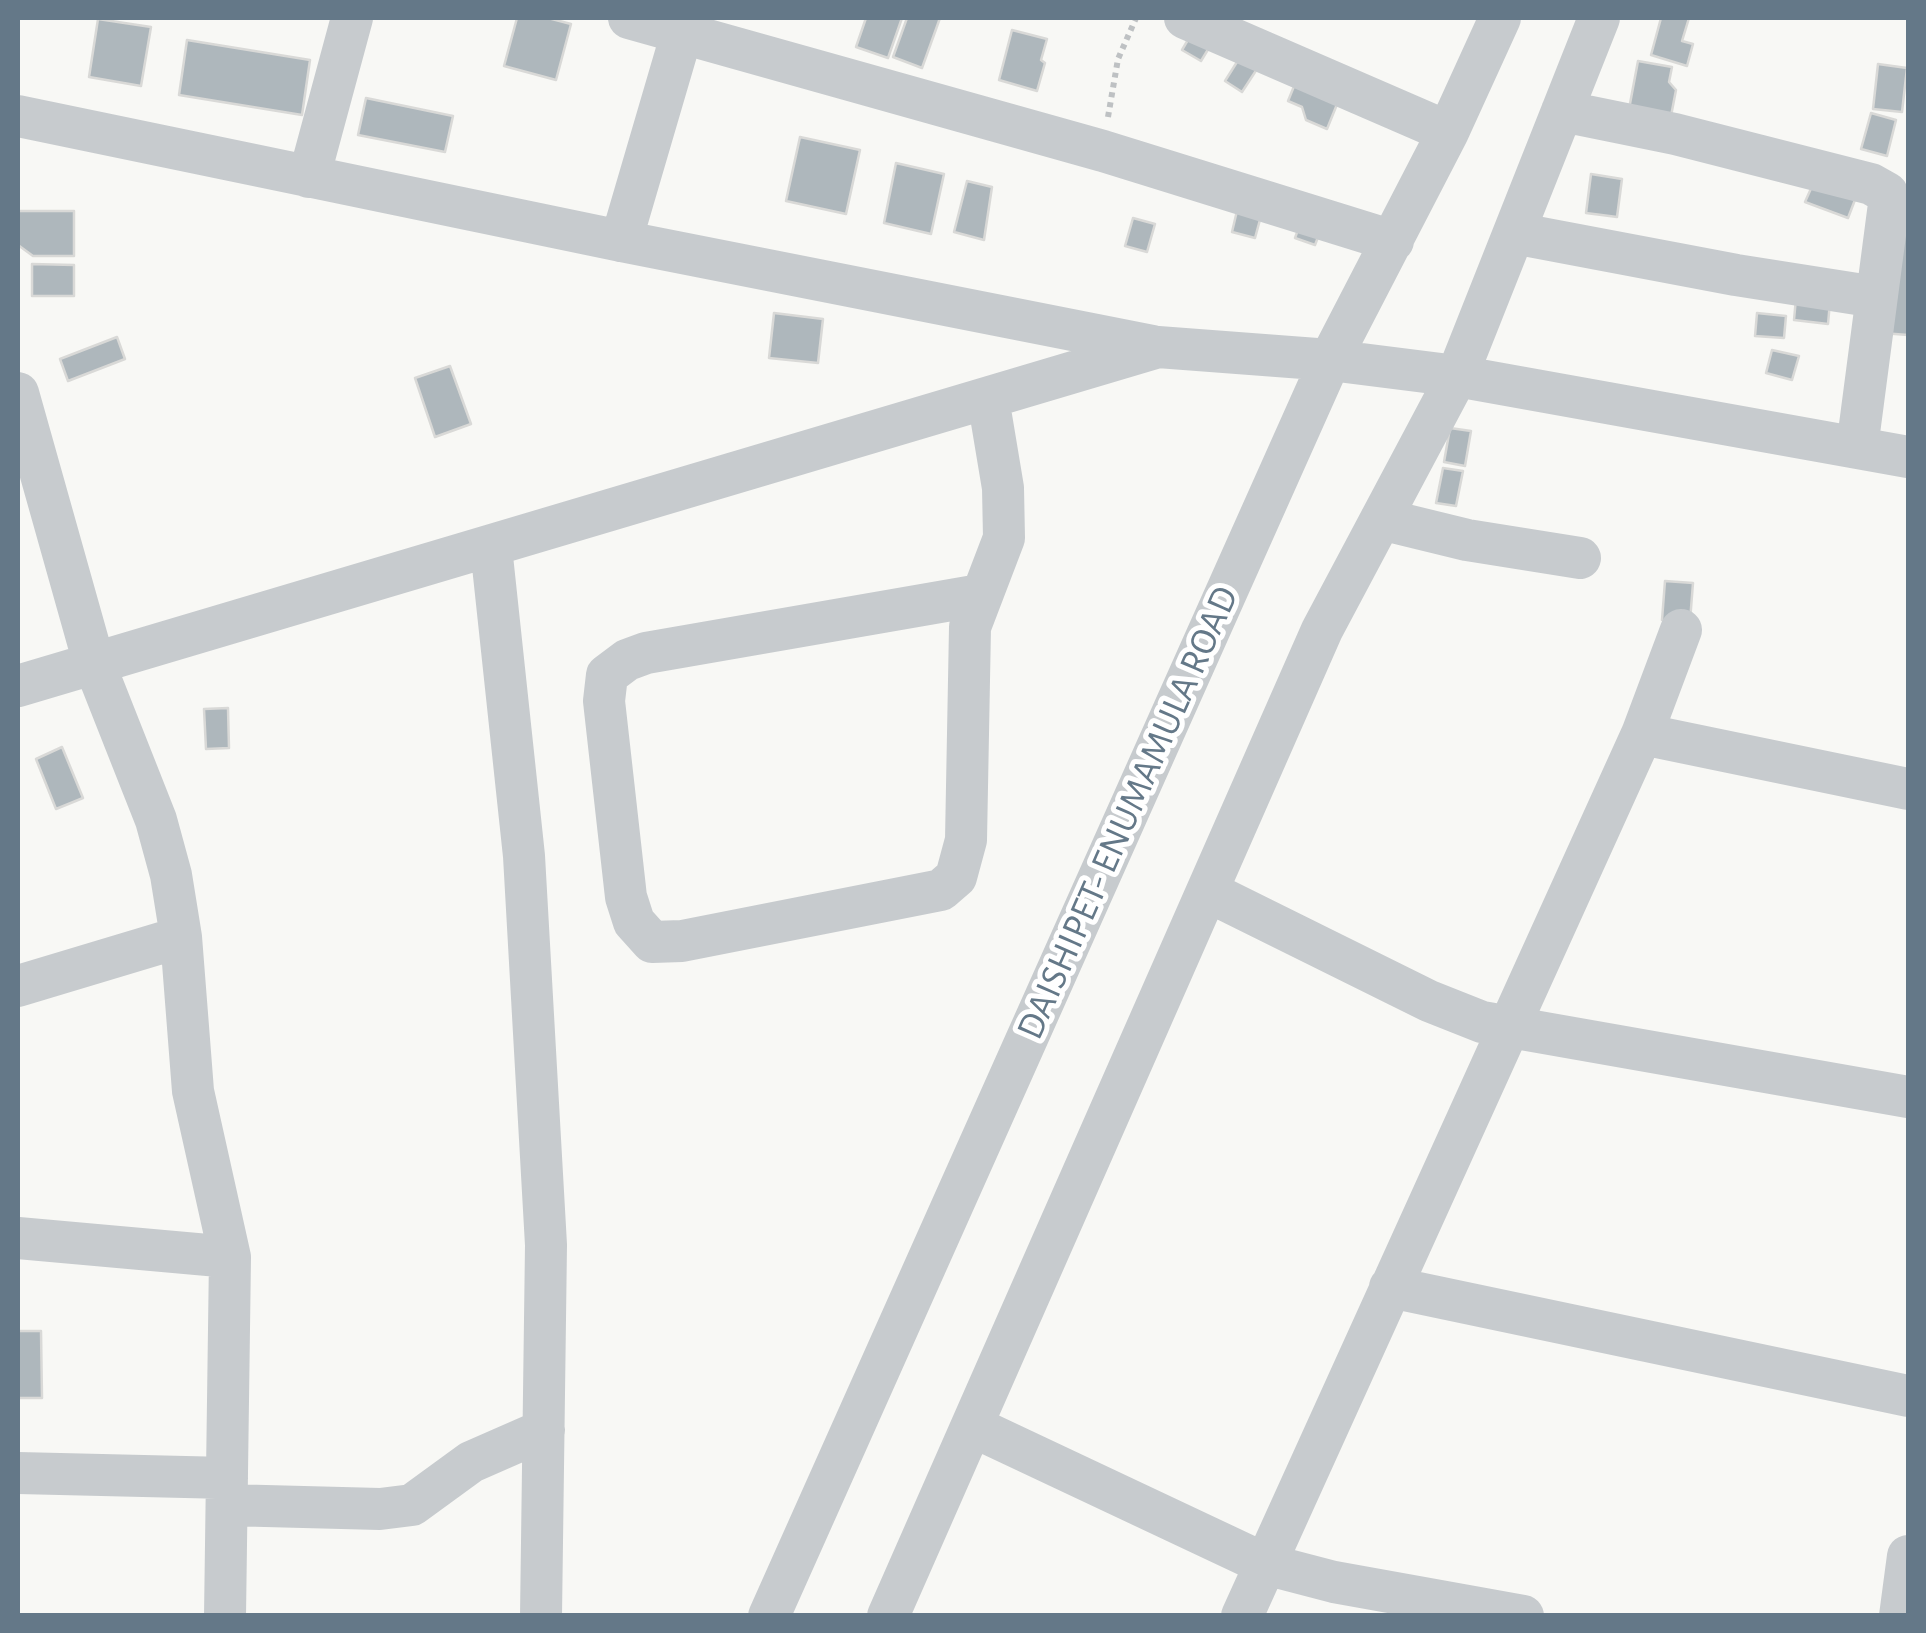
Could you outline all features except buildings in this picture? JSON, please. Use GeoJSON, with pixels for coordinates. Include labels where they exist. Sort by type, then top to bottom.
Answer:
{"type":"FeatureCollection","features":[{"type":"Feature","properties":{"kind":"street"},"geometry":{"type":"LineString","coordinates":[[309,176],[352,18]]}},
{"type":"Feature","properties":{"kind":"street"},"geometry":{"type":"LineString","coordinates":[[629,18],[1103,151],[1393,241]]}},
{"type":"Feature","properties":{"kind":"street"},"geometry":{"type":"LineString","coordinates":[[1185,18],[1448,132]]}},
{"type":"Feature","properties":{"kind":"street","name":"DAISHIPET- ENUMAMULA ROAD"},"geometry":{"type":"LineString","coordinates":[[769,1616],[1330,360],[1448,132],[1500,18]]}},
{"type":"Feature","properties":{"kind":"street"},"geometry":{"type":"LineString","coordinates":[[888,1616],[1322,630],[1458,376],[1599,18]]}},
{"type":"Feature","properties":{"kind":"street"},"geometry":{"type":"LineString","coordinates":[[622,241],[682,34]]}},
{"type":"Feature","properties":{"kind":"street"},"geometry":{"type":"LineString","coordinates":[[1562,111],[1675,134],[1881,188],[1887,193],[1857,448]]}},
{"type":"Feature","properties":{"kind":"street"},"geometry":{"type":"LineString","coordinates":[[18,116],[1158,347],[1330,360],[1458,376],[1908,458]]}},
{"type":"Feature","properties":{"kind":"street"},"geometry":{"type":"LineString","coordinates":[[1514,233],[1876,298]]}},
{"type":"Feature","properties":{"kind":"street"},"geometry":{"type":"LineString","coordinates":[[18,686],[1158,347]]}},
{"type":"Feature","properties":{"kind":"street"},"geometry":{"type":"LineString","coordinates":[[18,393],[94,663],[156,820],[171,875],[181,937],[193,1090],[230,1257],[225,1616]]}},
{"type":"Feature","properties":{"kind":"street"},"geometry":{"type":"LineString","coordinates":[[980,596],[646,652],[608,675],[604,701],[626,896],[634,922],[652,942],[682,941],[941,890],[956,878],[966,840],[970,627],[1004,538],[1003,488],[988,398]]}},
{"type":"Feature","properties":{"kind":"street"},"geometry":{"type":"LineString","coordinates":[[1381,519],[1466,540],[1580,558]]}},
{"type":"Feature","properties":{"kind":"street"},"geometry":{"type":"LineString","coordinates":[[491,547],[525,876],[546,1245],[541,1616]]}},
{"type":"Feature","properties":{"kind":"street"},"geometry":{"type":"LineString","coordinates":[[1242,1616],[1642,734],[1681,630]]}},
{"type":"Feature","properties":{"kind":"street"},"geometry":{"type":"LineString","coordinates":[[1642,734],[1908,789]]}},
{"type":"Feature","properties":{"kind":"street"},"geometry":{"type":"LineString","coordinates":[[1207,891],[1429,1001],[1482,1022],[1908,1098]]}},
{"type":"Feature","properties":{"kind":"street"},"geometry":{"type":"LineString","coordinates":[[18,986],[181,937]]}},
{"type":"Feature","properties":{"kind":"street"},"geometry":{"type":"LineString","coordinates":[[18,1238],[230,1257]]}},
{"type":"Feature","properties":{"kind":"street"},"geometry":{"type":"LineString","coordinates":[[1390,1288],[1908,1396]]}},
{"type":"Feature","properties":{"kind":"street"},"geometry":{"type":"LineString","coordinates":[[972,1426],[1265,1564],[1334,1582],[1522,1616]]}},
{"type":"Feature","properties":{"kind":"street"},"geometry":{"type":"LineString","coordinates":[[18,1473],[380,1510],[412,1504],[471,1462],[544,1430]]}},
{"type":"Feature","properties":{"kind":"street"},"geometry":{"type":"LineString","coordinates":[[1900,1616],[1908,1556]]}},
{"type":"Feature","properties":{"kind":"path"},"geometry":{"type":"LineString","coordinates":[[1103,151],[1118,59],[1136,18]]}}]}
